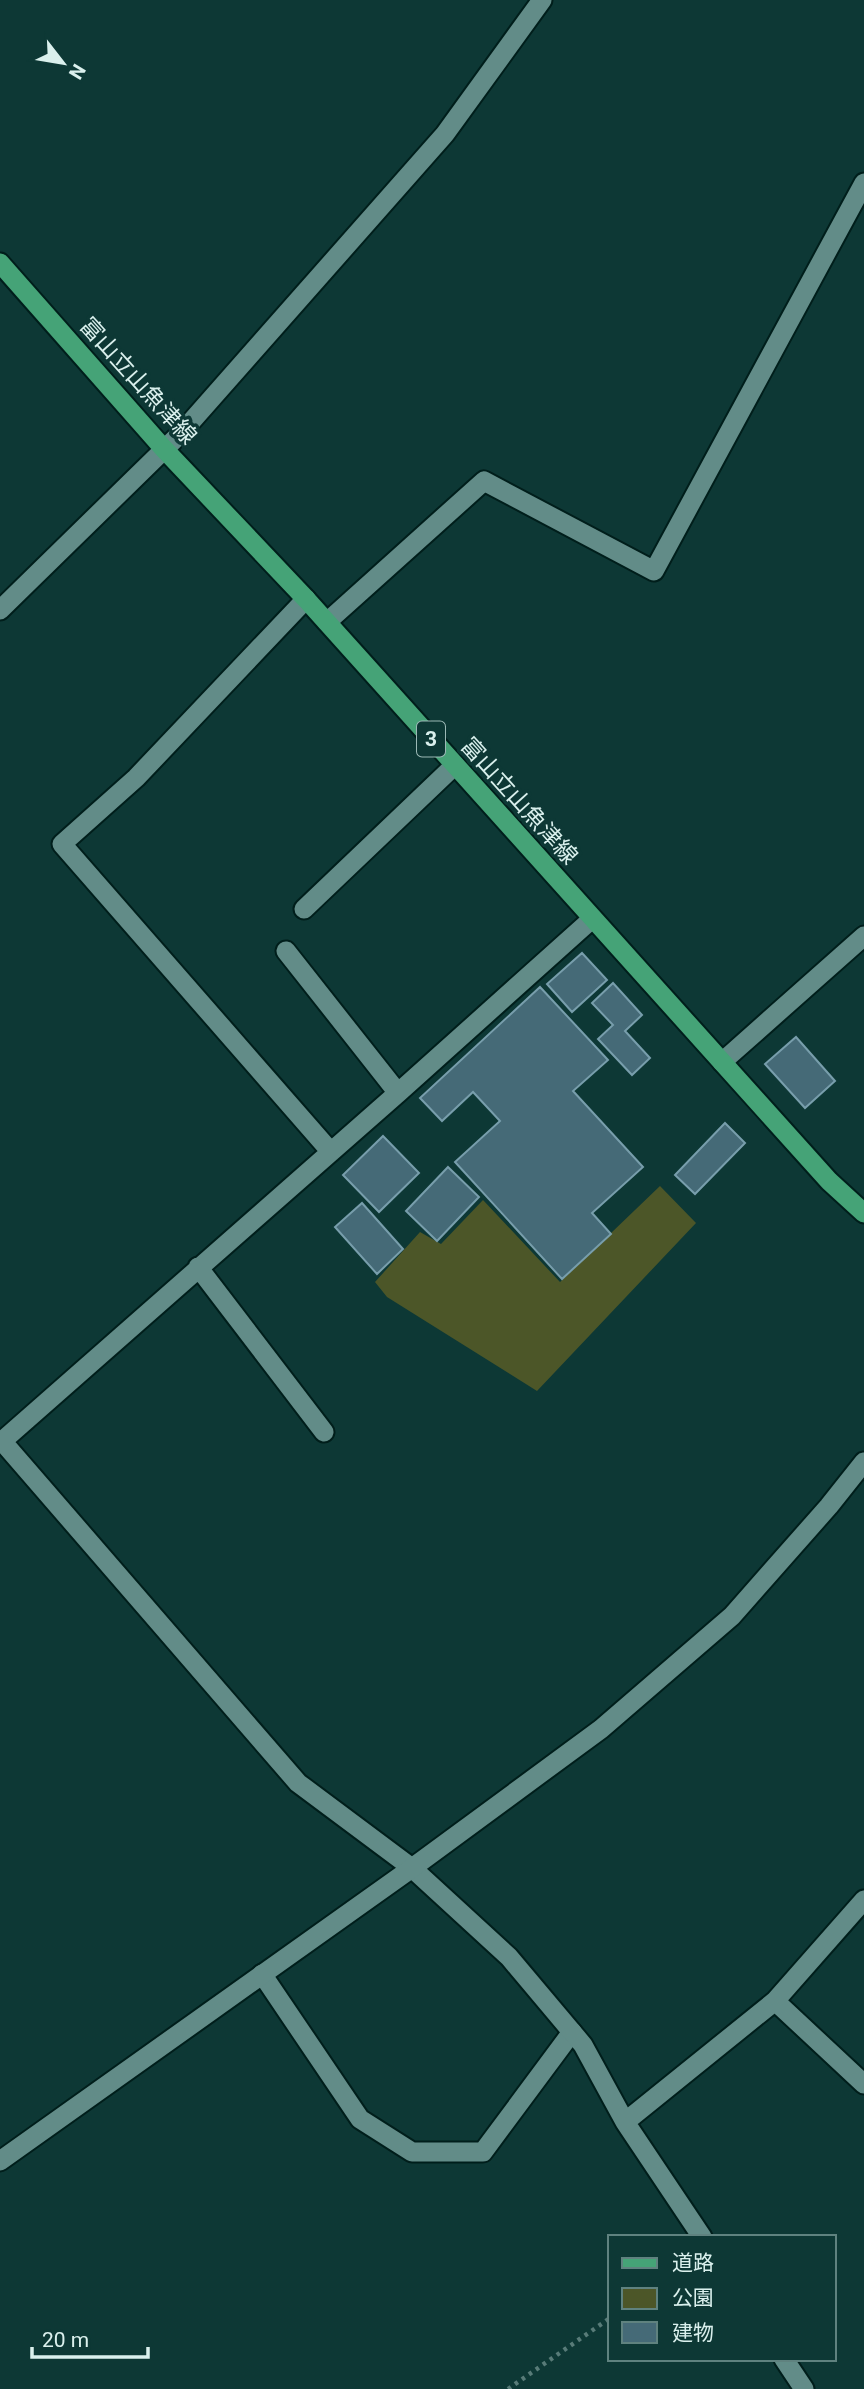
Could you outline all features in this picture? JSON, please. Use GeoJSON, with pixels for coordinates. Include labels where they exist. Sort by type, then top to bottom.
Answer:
{"type":"FeatureCollection","features":[{"type":"Feature","properties":{"kind":"main road","name":"富山立山魚津線"},"geometry":{"type":"LineString","coordinates":[[0,262],[164,449],[327,622],[829,1181],[864,1213]]}},
{"type":"Feature","properties":{"kind":"street"},"geometry":{"type":"LineString","coordinates":[[0,610],[182,432],[444,134],[542,0]]}},
{"type":"Feature","properties":{"kind":"street"},"geometry":{"type":"LineString","coordinates":[[327,622],[484,481],[654,571],[864,183]]}},
{"type":"Feature","properties":{"kind":"street"},"geometry":{"type":"LineString","coordinates":[[306,599],[136,778],[62,844],[331,1152]]}},
{"type":"Feature","properties":{"kind":"street"},"geometry":{"type":"LineString","coordinates":[[304,909],[455,765]]}},
{"type":"Feature","properties":{"kind":"street"},"geometry":{"type":"LineString","coordinates":[[592,919],[1,1442],[298,1783],[412,1868],[509,1957],[583,2045],[625,2122],[701,2235]]}},
{"type":"Feature","properties":{"kind":"street"},"geometry":{"type":"LineString","coordinates":[[722,1062],[864,936]]}},
{"type":"Feature","properties":{"kind":"street"},"geometry":{"type":"LineString","coordinates":[[286,951],[398,1093]]}},
{"type":"Feature","properties":{"kind":"street"},"geometry":{"type":"LineString","coordinates":[[198,1267],[324,1432]]}},
{"type":"Feature","properties":{"kind":"street"},"geometry":{"type":"LineString","coordinates":[[0,2161],[412,1868],[601,1729],[732,1616],[864,1462]]}},
{"type":"Feature","properties":{"kind":"street"},"geometry":{"type":"LineString","coordinates":[[625,2122],[775,2001],[864,1900]]}},
{"type":"Feature","properties":{"kind":"street"},"geometry":{"type":"LineString","coordinates":[[262,1974],[360,2119],[412,2152],[483,2152],[572,2032]]}},
{"type":"Feature","properties":{"kind":"street"},"geometry":{"type":"LineString","coordinates":[[775,2001],[864,2084]]}},
{"type":"Feature","properties":{"kind":"street"},"geometry":{"type":"LineString","coordinates":[[785,2361],[804,2389]]}},
{"type":"Feature","properties":{"kind":"path"},"geometry":{"type":"LineString","coordinates":[[508,2389],[608,2319]]}},
{"type":"Feature","properties":{"kind":"green space"},"geometry":{"type":"Polygon","coordinates":[[[660,1186],[696,1223],[537,1391],[387,1297],[375,1282],[420,1232],[441,1244],[483,1200],[560,1282],[660,1186]]]}},
{"type":"Feature","properties":{"kind":"building"},"geometry":{"type":"Polygon","coordinates":[[[582,953],[607,980],[572,1012],[547,984],[582,953]]]}},
{"type":"Feature","properties":{"kind":"building"},"geometry":{"type":"Polygon","coordinates":[[[613,983],[642,1015],[625,1031],[650,1058],[632,1075],[598,1039],[613,1025],[592,1003],[613,983]]]}},
{"type":"Feature","properties":{"kind":"building"},"geometry":{"type":"Polygon","coordinates":[[[540,987],[608,1060],[573,1091],[643,1167],[592,1213],[611,1234],[562,1279],[455,1162],[500,1121],[473,1092],[442,1121],[420,1098],[540,987]]]}},
{"type":"Feature","properties":{"kind":"building"},"geometry":{"type":"Polygon","coordinates":[[[796,1037],[835,1081],[805,1108],[765,1064],[796,1037]]]}},
{"type":"Feature","properties":{"kind":"building"},"geometry":{"type":"Polygon","coordinates":[[[725,1123],[745,1143],[695,1194],[675,1175],[725,1123]]]}},
{"type":"Feature","properties":{"kind":"building"},"geometry":{"type":"Polygon","coordinates":[[[383,1136],[419,1173],[379,1212],[343,1175],[383,1136]]]}},
{"type":"Feature","properties":{"kind":"building"},"geometry":{"type":"Polygon","coordinates":[[[448,1167],[479,1197],[437,1241],[406,1211],[448,1167]]]}},
{"type":"Feature","properties":{"kind":"building"},"geometry":{"type":"Polygon","coordinates":[[[362,1203],[403,1249],[377,1274],[335,1227],[362,1203]]]}}]}
